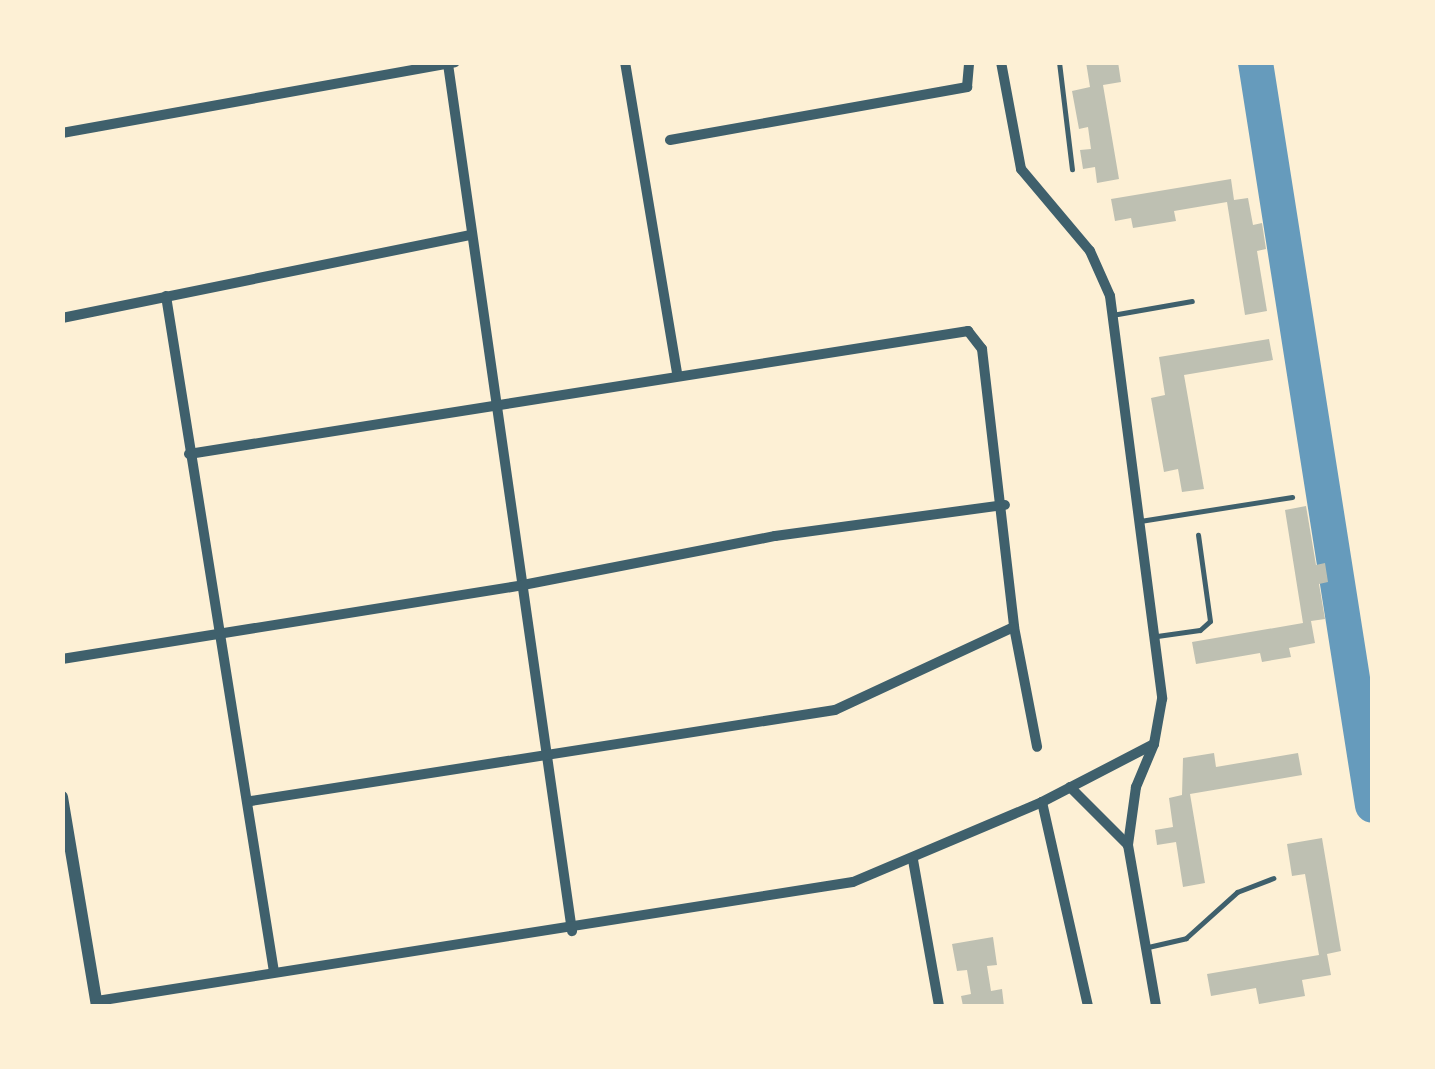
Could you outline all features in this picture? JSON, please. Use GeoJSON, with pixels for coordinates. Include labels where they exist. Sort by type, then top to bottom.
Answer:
{"type":"FeatureCollection","features":[{"type":"Feature","properties":{"kind":"street"},"geometry":{"type":"LineString","coordinates":[[625,62],[677,373]]}},
{"type":"Feature","properties":{"kind":"street"},"geometry":{"type":"LineString","coordinates":[[670,140],[967,87],[969,62]]}},
{"type":"Feature","properties":{"kind":"street"},"geometry":{"type":"LineString","coordinates":[[1002,62],[1021,169],[1090,251],[1112,314],[1162,700],[1154,744],[1136,788],[1128,844],[1156,1006]]}},
{"type":"Feature","properties":{"kind":"street"},"geometry":{"type":"LineString","coordinates":[[62,133],[452,63],[470,235],[572,931]]}},
{"type":"Feature","properties":{"kind":"street"},"geometry":{"type":"LineString","coordinates":[[62,318],[470,235]]}},
{"type":"Feature","properties":{"kind":"street"},"geometry":{"type":"LineString","coordinates":[[166,296],[188,454],[251,800],[274,972]]}},
{"type":"Feature","properties":{"kind":"street"},"geometry":{"type":"LineString","coordinates":[[188,454],[497,409],[677,373],[968,331],[982,348],[1005,505],[1014,627],[1037,746]]}},
{"type":"Feature","properties":{"kind":"street"},"geometry":{"type":"LineString","coordinates":[[62,659],[522,585],[775,536],[1005,505]]}},
{"type":"Feature","properties":{"kind":"street"},"geometry":{"type":"LineString","coordinates":[[251,800],[835,710],[1014,627]]}},
{"type":"Feature","properties":{"kind":"street"},"geometry":{"type":"LineString","coordinates":[[62,797],[97,1004],[274,972],[572,931],[853,882],[913,860],[1042,802],[1154,744]]}},
{"type":"Feature","properties":{"kind":"street"},"geometry":{"type":"LineString","coordinates":[[1070,787],[1128,844]]}},
{"type":"Feature","properties":{"kind":"street"},"geometry":{"type":"LineString","coordinates":[[1042,802],[1088,1006]]}},
{"type":"Feature","properties":{"kind":"street"},"geometry":{"type":"LineString","coordinates":[[913,860],[939,1006]]}},
{"type":"Feature","properties":{"kind":"lane"},"geometry":{"type":"LineString","coordinates":[[1059,62],[1072,168]]}},
{"type":"Feature","properties":{"kind":"lane"},"geometry":{"type":"LineString","coordinates":[[1112,314],[1192,301]]}},
{"type":"Feature","properties":{"kind":"lane"},"geometry":{"type":"LineString","coordinates":[[1140,521],[1292,497]]}},
{"type":"Feature","properties":{"kind":"lane"},"geometry":{"type":"LineString","coordinates":[[1156,636],[1200,630],[1210,620],[1198,535]]}},
{"type":"Feature","properties":{"kind":"lane"},"geometry":{"type":"LineString","coordinates":[[1146,948],[1186,938],[1237,892],[1272,878]]}},
{"type":"Feature","properties":{"kind":"building"},"geometry":{"type":"Polygon","coordinates":[[[1086,62],[1118,62],[1121,82],[1103,85],[1119,179],[1097,183],[1095,167],[1083,169],[1080,150],[1091,149],[1088,127],[1079,129],[1072,91],[1090,87],[1086,62]]]}},
{"type":"Feature","properties":{"kind":"building"},"geometry":{"type":"Polygon","coordinates":[[[1231,179],[1234,200],[1248,198],[1253,225],[1262,223],[1266,249],[1257,251],[1267,311],[1245,315],[1227,202],[1174,211],[1176,221],[1133,228],[1131,218],[1115,221],[1111,199],[1231,179]]]}},
{"type":"Feature","properties":{"kind":"building"},"geometry":{"type":"Polygon","coordinates":[[[1269,339],[1273,360],[1184,375],[1204,489],[1182,492],[1178,469],[1164,472],[1151,398],[1165,395],[1159,357],[1269,339]]]}},
{"type":"Feature","properties":{"kind":"building"},"geometry":{"type":"Polygon","coordinates":[[[1306,506],[1316,565],[1325,563],[1328,582],[1319,584],[1325,619],[1311,621],[1315,643],[1289,648],[1291,657],[1262,662],[1260,653],[1196,664],[1192,642],[1303,623],[1285,510],[1306,506]]]}},
{"type":"Feature","properties":{"kind":"building"},"geometry":{"type":"Polygon","coordinates":[[[1214,753],[1216,767],[1298,753],[1302,775],[1190,794],[1205,883],[1183,887],[1176,842],[1157,845],[1155,830],[1173,827],[1169,798],[1182,795],[1183,758],[1214,753]]]}},
{"type":"Feature","properties":{"kind":"building"},"geometry":{"type":"Polygon","coordinates":[[[1322,838],[1341,951],[1327,954],[1331,975],[1302,980],[1305,996],[1259,1004],[1256,988],[1211,996],[1207,974],[1319,955],[1305,874],[1292,876],[1287,844],[1322,838]]]}},
{"type":"Feature","properties":{"kind":"building"},"geometry":{"type":"Polygon","coordinates":[[[993,937],[997,965],[987,966],[991,991],[1002,989],[1004,1006],[963,1006],[961,996],[971,994],[967,970],[957,971],[952,944],[993,937]]]}},
{"type":"Feature","properties":{"kind":"waterway"},"geometry":{"type":"LineString","coordinates":[[1255,62],[1372,805]]}}]}
